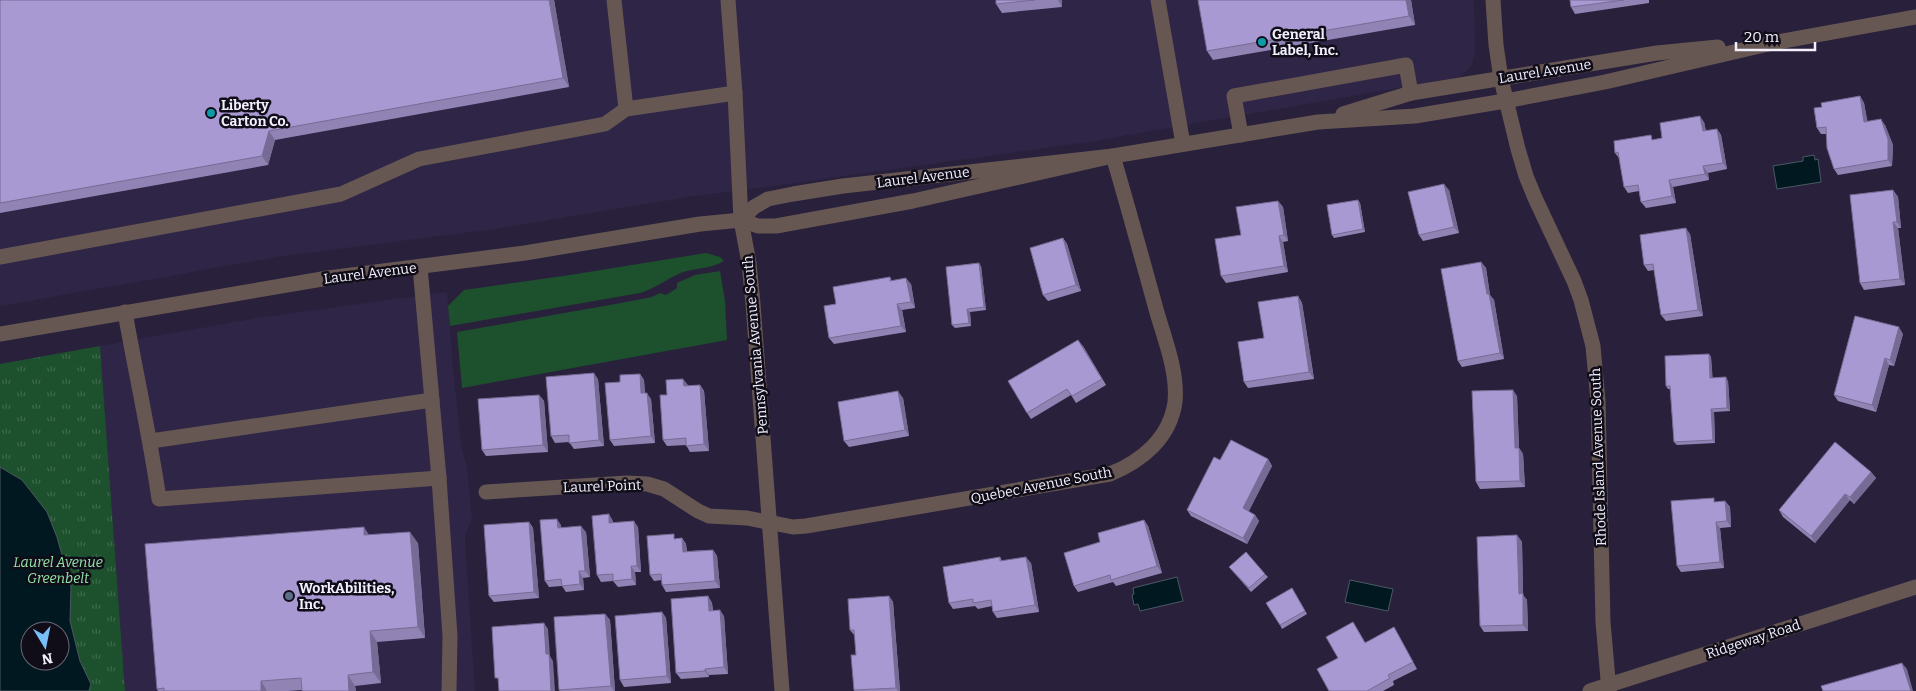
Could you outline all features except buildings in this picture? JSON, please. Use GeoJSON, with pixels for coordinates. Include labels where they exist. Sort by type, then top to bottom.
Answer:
{"type":"FeatureCollection","features":[{"type":"Feature","properties":{"kind":"street"},"geometry":{"type":"LineString","coordinates":[[614,0],[626,109]]}},
{"type":"Feature","properties":{"kind":"street","name":"Pennsylvania Avenue South"},"geometry":{"type":"LineString","coordinates":[[728,0],[735,93],[741,220],[749,263],[782,691]]}},
{"type":"Feature","properties":{"kind":"street"},"geometry":{"type":"LineString","coordinates":[[1158,0],[1183,144]]}},
{"type":"Feature","properties":{"kind":"street","name":"Rhode Island Avenue South"},"geometry":{"type":"LineString","coordinates":[[1492,0],[1496,45],[1505,101],[1526,176],[1574,281],[1593,346],[1598,401],[1603,622],[1609,688]]}},
{"type":"Feature","properties":{"kind":"street","name":"Laurel Avenue"},"geometry":{"type":"LineString","coordinates":[[0,334],[328,278],[524,253],[700,224],[741,220],[758,226],[776,226],[913,201],[1113,156],[1318,122],[1415,116],[1505,101],[1605,82],[1777,42],[1916,17]]}},
{"type":"Feature","properties":{"kind":"street","name":"Laurel Avenue"},"geometry":{"type":"LineString","coordinates":[[1318,122],[1411,94],[1501,78],[1657,53],[1777,42]]}},
{"type":"Feature","properties":{"kind":"street"},"geometry":{"type":"LineString","coordinates":[[1241,135],[1234,96],[1406,65],[1411,94]]}},
{"type":"Feature","properties":{"kind":"street"},"geometry":{"type":"LineString","coordinates":[[0,257],[341,194],[419,159],[605,124],[626,109],[735,93]]}},
{"type":"Feature","properties":{"kind":"street","name":"Laurel Avenue"},"geometry":{"type":"LineString","coordinates":[[741,220],[754,207],[768,199],[793,194],[843,186],[1113,156]]}},
{"type":"Feature","properties":{"kind":"street","name":"Quebec Avenue South"},"geometry":{"type":"LineString","coordinates":[[769,522],[792,527],[806,526],[1110,474],[1131,464],[1152,448],[1167,427],[1175,401],[1175,388],[1168,353],[1113,156]]}},
{"type":"Feature","properties":{"kind":"street"},"geometry":{"type":"LineString","coordinates":[[420,267],[439,478],[450,636],[449,691]]}},
{"type":"Feature","properties":{"kind":"street"},"geometry":{"type":"LineString","coordinates":[[125,312],[138,386],[151,441],[159,499],[439,478]]}},
{"type":"Feature","properties":{"kind":"street"},"geometry":{"type":"LineString","coordinates":[[151,441],[432,400]]}},
{"type":"Feature","properties":{"kind":"street","name":"Laurel Point"},"geometry":{"type":"LineString","coordinates":[[486,492],[628,483],[647,484],[664,489],[709,516],[769,522]]}},
{"type":"Feature","properties":{"kind":"street","name":"Ridgeway Road"},"geometry":{"type":"LineString","coordinates":[[1590,691],[1609,688],[1916,587]]}},
{"type":"Feature","properties":{"kind":"shaded area"},"geometry":{"type":"Polygon","coordinates":[[[0,0],[1474,0],[1475,51],[1472,65],[1461,76],[1456,78],[1087,142],[695,196],[494,229],[283,256],[0,306],[0,0]]]}},
{"type":"Feature","properties":{"kind":"shaded area"},"geometry":{"type":"Polygon","coordinates":[[[447,292],[461,444],[467,469],[472,519],[465,535],[465,545],[475,691],[125,691],[100,346],[257,318],[447,292]]]}},
{"type":"Feature","properties":{"kind":"green space"},"geometry":{"type":"Polygon","coordinates":[[[706,253],[720,257],[724,261],[709,267],[683,272],[640,293],[450,326],[448,306],[464,290],[706,253]]]}},
{"type":"Feature","properties":{"kind":"green space"},"geometry":{"type":"Polygon","coordinates":[[[720,271],[725,301],[727,340],[462,388],[457,332],[621,303],[652,297],[660,293],[666,295],[677,288],[677,283],[695,275],[720,271]]]}},
{"type":"Feature","properties":{"kind":"green space","name":"Laurel Avenue Greenbelt"},"geometry":{"type":"Polygon","coordinates":[[[100,346],[125,691],[0,691],[0,364],[100,346]]]}},
{"type":"Feature","properties":{"kind":"water"},"geometry":{"type":"Polygon","coordinates":[[[1814,155],[1815,160],[1818,159],[1821,182],[1777,189],[1773,166],[1803,161],[1803,157],[1814,155]]]}},
{"type":"Feature","properties":{"kind":"water"},"geometry":{"type":"Polygon","coordinates":[[[0,467],[22,480],[47,512],[57,537],[71,587],[70,621],[80,661],[91,684],[89,691],[0,691],[0,467]]]}},
{"type":"Feature","properties":{"kind":"water"},"geometry":{"type":"Polygon","coordinates":[[[1177,577],[1183,601],[1140,611],[1138,604],[1134,605],[1133,588],[1177,577]]]}},
{"type":"Feature","properties":{"kind":"water"},"geometry":{"type":"Polygon","coordinates":[[[1350,580],[1393,589],[1388,611],[1345,602],[1350,580]]]}},
{"type":"Feature","properties":{"kind":"place","name":"General Label, Inc."},"geometry":{"type":"Point","coordinates":[1262,42]}},
{"type":"Feature","properties":{"kind":"place","name":"Liberty Carton Co."},"geometry":{"type":"Point","coordinates":[211,113]}},
{"type":"Feature","properties":{"kind":"place","name":"WorkAbilities, Inc."},"geometry":{"type":"Point","coordinates":[289,596]}}]}
